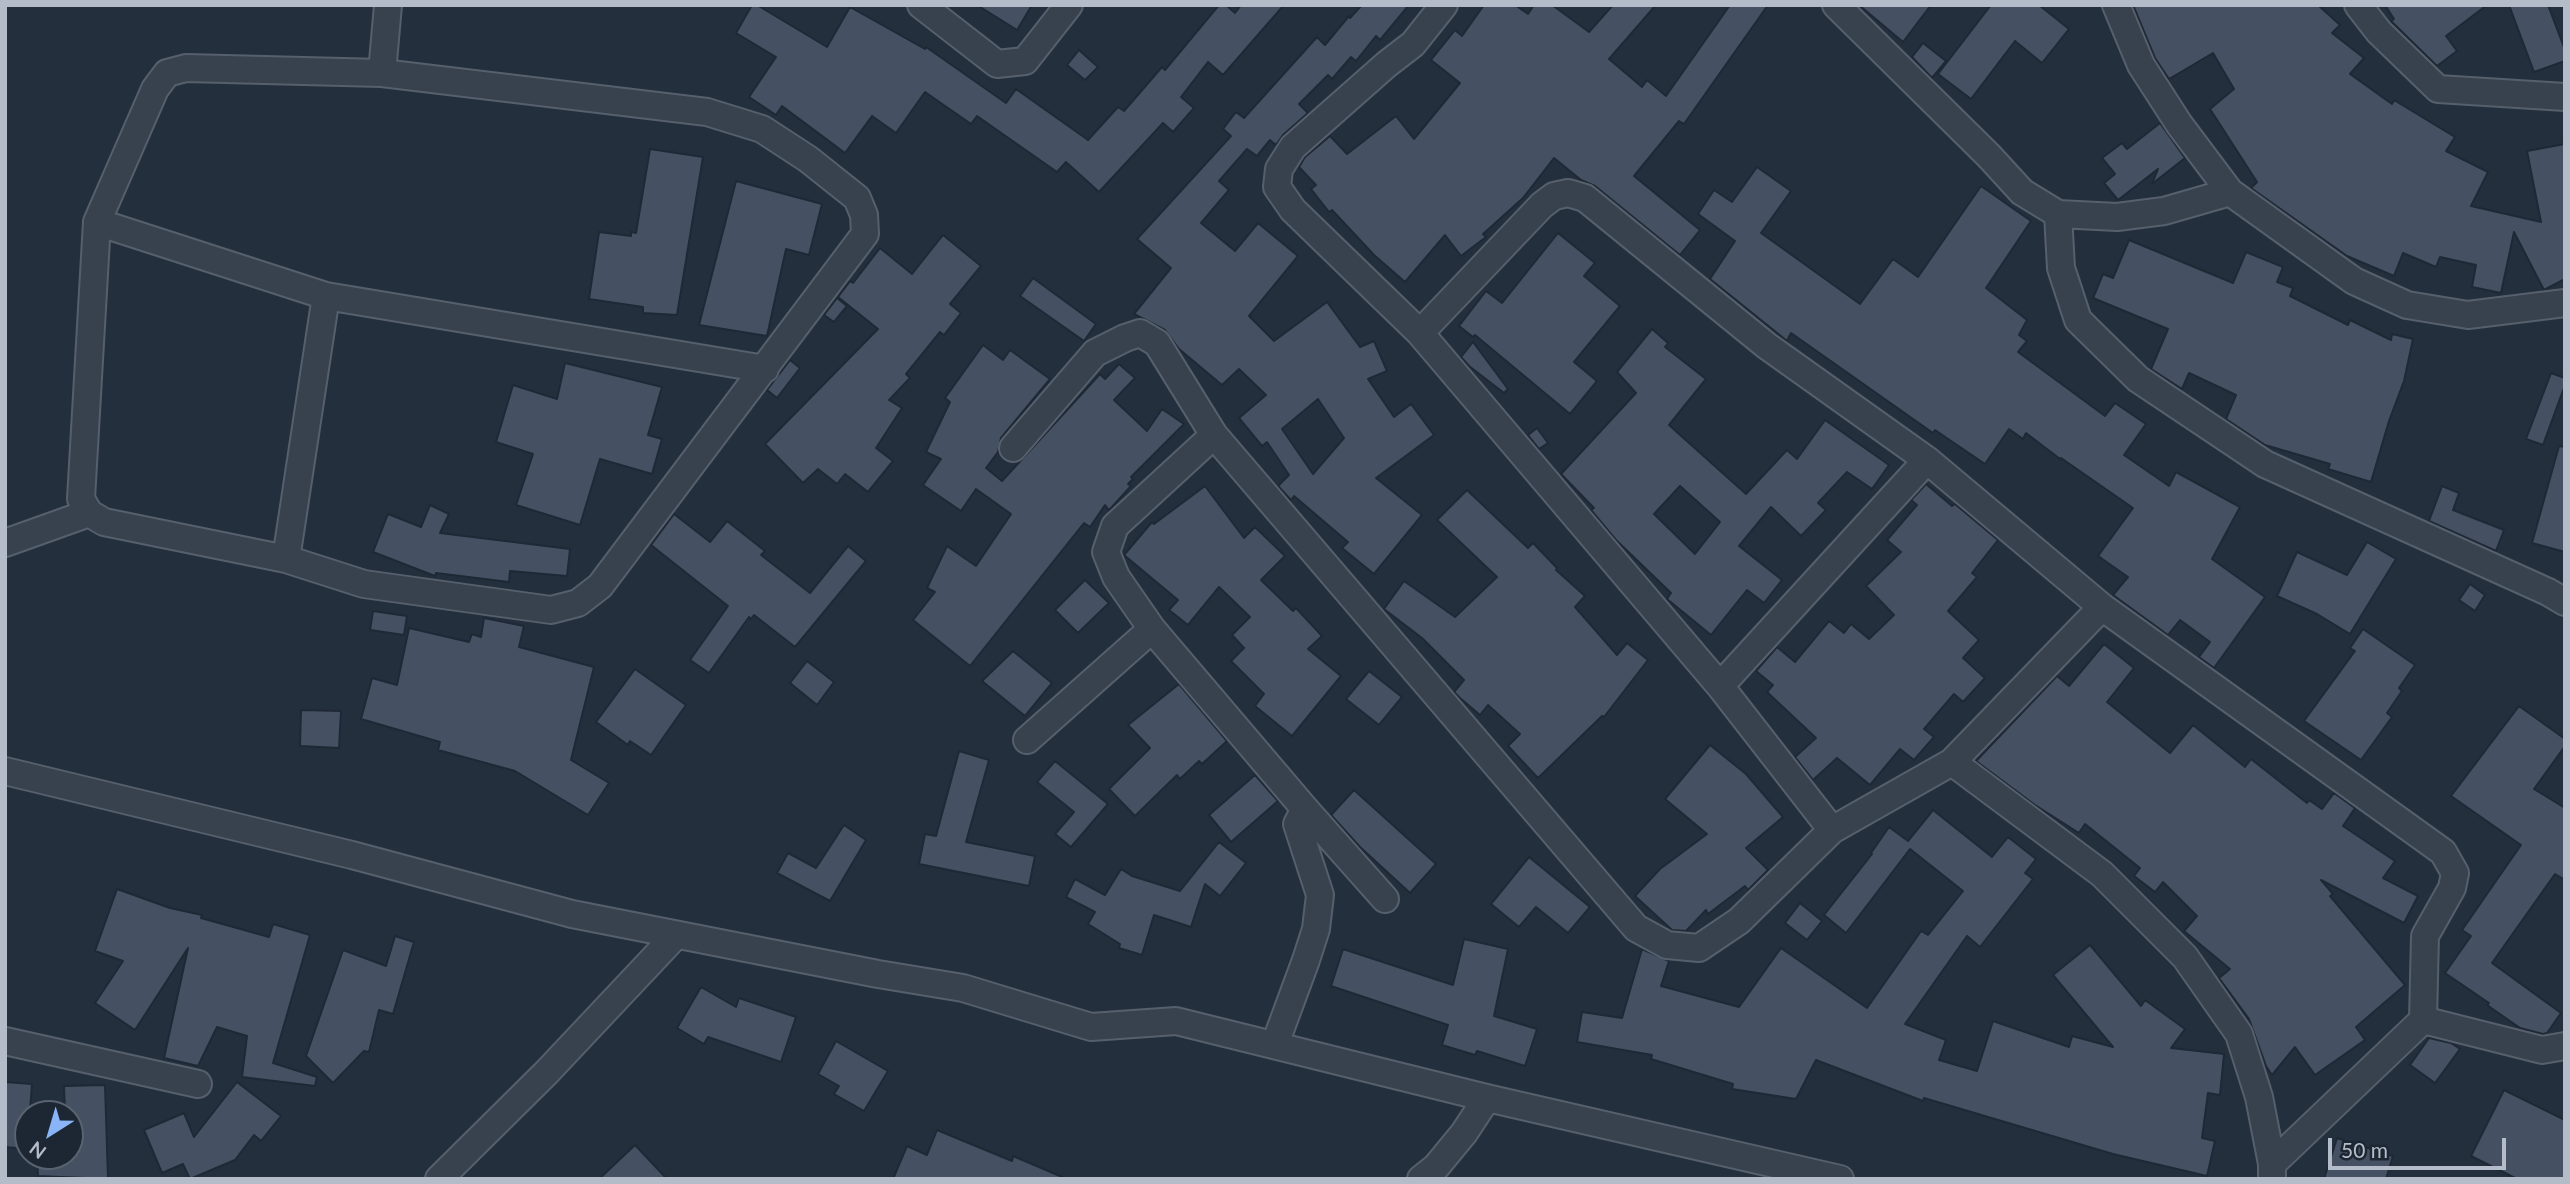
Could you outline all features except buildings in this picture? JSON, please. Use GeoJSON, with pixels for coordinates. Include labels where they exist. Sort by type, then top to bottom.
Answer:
{"type":"FeatureCollection","features":[{"type":"Feature","properties":{"kind":"street"},"geometry":{"type":"LineString","coordinates":[[382,73],[388,5]]}},
{"type":"Feature","properties":{"kind":"street"},"geometry":{"type":"LineString","coordinates":[[921,5],[997,64],[1025,61],[1069,5]]}},
{"type":"Feature","properties":{"kind":"street"},"geometry":{"type":"LineString","coordinates":[[1444,5],[1413,44],[1293,147],[1279,169],[1278,187],[1293,210],[1420,333],[1720,686],[1832,830]]}},
{"type":"Feature","properties":{"kind":"street"},"geometry":{"type":"LineString","coordinates":[[1836,5],[2022,192],[2058,214],[2117,217],[2164,211],[2230,192]]}},
{"type":"Feature","properties":{"kind":"street"},"geometry":{"type":"LineString","coordinates":[[2116,5],[2141,65],[2179,124],[2230,192],[2354,281],[2407,305],[2468,315],[2565,303]]}},
{"type":"Feature","properties":{"kind":"street"},"geometry":{"type":"LineString","coordinates":[[2358,5],[2379,32],[2438,89],[2565,97]]}},
{"type":"Feature","properties":{"kind":"street"},"geometry":{"type":"LineString","coordinates":[[186,68],[382,73],[707,111],[762,129],[808,159],[857,198],[864,215],[865,234],[600,586],[578,603],[551,610],[364,584],[286,559],[104,522],[89,513],[81,499],[97,222],[155,89],[167,73],[186,68]]}},
{"type":"Feature","properties":{"kind":"street"},"geometry":{"type":"LineString","coordinates":[[1420,333],[1542,205],[1554,196],[1568,194],[1585,198],[1767,346],[1927,460],[2102,607],[2443,852],[2455,873],[2452,888],[2425,936],[2423,1020],[2272,1171]]}},
{"type":"Feature","properties":{"kind":"street"},"geometry":{"type":"LineString","coordinates":[[2058,214],[2061,268],[2078,320],[2138,379],[2265,464],[2565,602]]}},
{"type":"Feature","properties":{"kind":"street"},"geometry":{"type":"LineString","coordinates":[[97,222],[326,296],[765,369]]}},
{"type":"Feature","properties":{"kind":"street"},"geometry":{"type":"LineString","coordinates":[[286,559],[326,296]]}},
{"type":"Feature","properties":{"kind":"street"},"geometry":{"type":"LineString","coordinates":[[1013,448],[1095,353],[1140,333],[1157,343],[1214,435],[1636,928],[1667,945],[1699,948],[1738,921],[1832,830],[1952,762],[2102,607]]}},
{"type":"Feature","properties":{"kind":"street"},"geometry":{"type":"LineString","coordinates":[[1214,435],[1115,526],[1105,552],[1116,577],[1152,629],[1304,810],[1385,899]]}},
{"type":"Feature","properties":{"kind":"street"},"geometry":{"type":"LineString","coordinates":[[1720,686],[1927,460]]}},
{"type":"Feature","properties":{"kind":"street"},"geometry":{"type":"LineString","coordinates":[[5,543],[89,513]]}},
{"type":"Feature","properties":{"kind":"street"},"geometry":{"type":"LineString","coordinates":[[1027,740],[1152,629]]}},
{"type":"Feature","properties":{"kind":"street"},"geometry":{"type":"LineString","coordinates":[[1952,762],[2102,874],[2185,957],[2239,1034],[2259,1097],[2272,1171]]}},
{"type":"Feature","properties":{"kind":"street"},"geometry":{"type":"LineString","coordinates":[[5,771],[379,862],[572,914],[963,988],[1091,1027],[1176,1021],[1487,1098],[1840,1179]]}},
{"type":"Feature","properties":{"kind":"street"},"geometry":{"type":"LineString","coordinates":[[1275,1044],[1316,929],[1319,906],[1320,895],[1297,824],[1304,810]]}},
{"type":"Feature","properties":{"kind":"street"},"geometry":{"type":"LineString","coordinates":[[439,1179],[547,1072],[676,934]]}},
{"type":"Feature","properties":{"kind":"street"},"geometry":{"type":"LineString","coordinates":[[2423,1020],[2542,1050],[2565,1046]]}},
{"type":"Feature","properties":{"kind":"street"},"geometry":{"type":"LineString","coordinates":[[5,1041],[198,1084]]}},
{"type":"Feature","properties":{"kind":"street"},"geometry":{"type":"LineString","coordinates":[[1421,1179],[1436,1167],[1464,1133],[1487,1098]]}}]}
